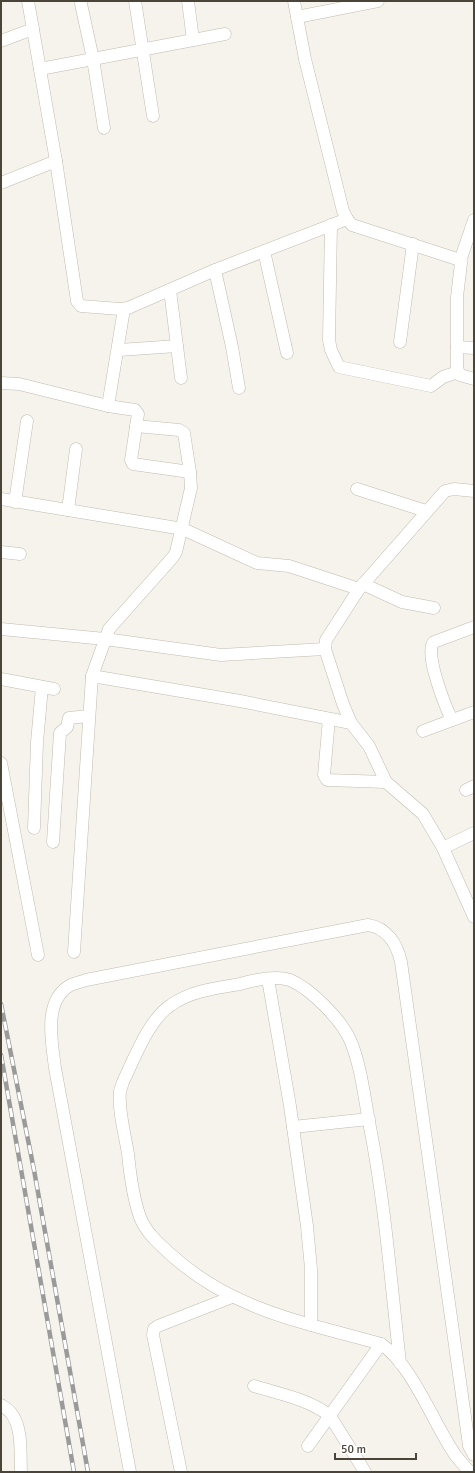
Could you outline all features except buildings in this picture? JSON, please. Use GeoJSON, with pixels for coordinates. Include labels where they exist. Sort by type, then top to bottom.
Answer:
{"type":"FeatureCollection","features":[{"type":"Feature","properties":{"kind":"street"},"geometry":{"type":"LineString","coordinates":[[28,1],[56,161],[77,301],[81,306],[124,309],[215,270],[347,219]]}},
{"type":"Feature","properties":{"kind":"street"},"geometry":{"type":"LineString","coordinates":[[135,1],[153,116]]}},
{"type":"Feature","properties":{"kind":"street"},"geometry":{"type":"LineString","coordinates":[[188,1],[193,40]]}},
{"type":"Feature","properties":{"kind":"street"},"geometry":{"type":"LineString","coordinates":[[294,1],[309,74],[343,211],[347,219],[352,225],[413,244],[460,261]]}},
{"type":"Feature","properties":{"kind":"street"},"geometry":{"type":"LineString","coordinates":[[297,17],[378,1]]}},
{"type":"Feature","properties":{"kind":"street"},"geometry":{"type":"LineString","coordinates":[[81,4],[93,59],[104,128]]}},
{"type":"Feature","properties":{"kind":"street"},"geometry":{"type":"LineString","coordinates":[[1,41],[33,29]]}},
{"type":"Feature","properties":{"kind":"street"},"geometry":{"type":"LineString","coordinates":[[40,69],[225,34]]}},
{"type":"Feature","properties":{"kind":"street"},"geometry":{"type":"LineString","coordinates":[[1,183],[56,161]]}},
{"type":"Feature","properties":{"kind":"street"},"geometry":{"type":"LineString","coordinates":[[474,220],[460,261],[457,297],[458,372],[460,375],[474,379]]}},
{"type":"Feature","properties":{"kind":"street"},"geometry":{"type":"LineString","coordinates":[[331,225],[329,340],[331,350],[339,367],[431,386],[443,377],[458,372]]}},
{"type":"Feature","properties":{"kind":"street"},"geometry":{"type":"LineString","coordinates":[[400,342],[413,244]]}},
{"type":"Feature","properties":{"kind":"street"},"geometry":{"type":"LineString","coordinates":[[264,251],[287,353]]}},
{"type":"Feature","properties":{"kind":"street"},"geometry":{"type":"LineString","coordinates":[[215,270],[232,347],[239,388]]}},
{"type":"Feature","properties":{"kind":"street"},"geometry":{"type":"LineString","coordinates":[[170,290],[181,378]]}},
{"type":"Feature","properties":{"kind":"street"},"geometry":{"type":"LineString","coordinates":[[108,406],[124,309]]}},
{"type":"Feature","properties":{"kind":"street"},"geometry":{"type":"LineString","coordinates":[[118,350],[177,346]]}},
{"type":"Feature","properties":{"kind":"street"},"geometry":{"type":"LineString","coordinates":[[457,347],[474,348]]}},
{"type":"Feature","properties":{"kind":"street"},"geometry":{"type":"LineString","coordinates":[[1,383],[19,384],[108,406],[135,410],[138,414],[131,460],[134,465],[190,472]]}},
{"type":"Feature","properties":{"kind":"street"},"geometry":{"type":"LineString","coordinates":[[15,502],[27,421]]}},
{"type":"Feature","properties":{"kind":"street"},"geometry":{"type":"LineString","coordinates":[[74,952],[92,676],[109,629],[173,558],[183,528],[191,488],[184,433],[182,431],[136,426]]}},
{"type":"Feature","properties":{"kind":"street"},"geometry":{"type":"LineString","coordinates":[[68,510],[76,448]]}},
{"type":"Feature","properties":{"kind":"street"},"geometry":{"type":"LineString","coordinates":[[357,489],[426,511]]}},
{"type":"Feature","properties":{"kind":"street"},"geometry":{"type":"LineString","coordinates":[[474,491],[449,489],[445,491],[426,511],[361,586],[329,634],[325,649],[343,704],[351,723],[369,746],[386,782],[422,814],[443,848],[474,917]]}},
{"type":"Feature","properties":{"kind":"street"},"geometry":{"type":"LineString","coordinates":[[1,499],[183,528],[257,563],[289,566],[361,586],[402,602],[434,608]]}},
{"type":"Feature","properties":{"kind":"street"},"geometry":{"type":"LineString","coordinates":[[1,552],[20,554]]}},
{"type":"Feature","properties":{"kind":"street"},"geometry":{"type":"LineString","coordinates":[[452,720],[436,677],[431,657],[431,646],[434,642],[474,627]]}},
{"type":"Feature","properties":{"kind":"street"},"geometry":{"type":"LineString","coordinates":[[1,629],[105,638],[221,655],[325,649]]}},
{"type":"Feature","properties":{"kind":"street"},"geometry":{"type":"LineString","coordinates":[[92,676],[240,701],[351,723]]}},
{"type":"Feature","properties":{"kind":"street"},"geometry":{"type":"LineString","coordinates":[[1,679],[54,689]]}},
{"type":"Feature","properties":{"kind":"street"},"geometry":{"type":"LineString","coordinates":[[34,828],[37,742],[42,687]]}},
{"type":"Feature","properties":{"kind":"street"},"geometry":{"type":"LineString","coordinates":[[423,731],[474,712]]}},
{"type":"Feature","properties":{"kind":"street"},"geometry":{"type":"LineString","coordinates":[[53,842],[60,733],[68,727],[69,718],[89,716]]}},
{"type":"Feature","properties":{"kind":"street"},"geometry":{"type":"LineString","coordinates":[[329,719],[324,775],[325,778],[327,780],[386,782]]}},
{"type":"Feature","properties":{"kind":"street"},"geometry":{"type":"LineString","coordinates":[[1,763],[38,955]]}},
{"type":"Feature","properties":{"kind":"street"},"geometry":{"type":"LineString","coordinates":[[443,848],[474,833]]}},
{"type":"Feature","properties":{"kind":"street"},"geometry":{"type":"LineString","coordinates":[[130,1472],[55,1068],[52,1022],[56,1000],[69,986],[86,980],[368,925],[379,929],[392,940],[398,948],[401,962],[469,1446],[474,1455]]}},
{"type":"Feature","properties":{"kind":"street"},"geometry":{"type":"LineString","coordinates":[[400,1363],[380,1175],[359,1068],[351,1042],[341,1024],[329,1009],[298,985],[289,980],[279,978],[197,992],[170,1005],[150,1028],[122,1082],[120,1091],[129,1163],[140,1217],[155,1240],[186,1268],[232,1297],[267,1312],[381,1344],[388,1349],[400,1363],[415,1385],[456,1456],[470,1472]]}},
{"type":"Feature","properties":{"kind":"street"},"geometry":{"type":"LineString","coordinates":[[268,979],[293,1127],[311,1269],[311,1325]]}},
{"type":"Feature","properties":{"kind":"street"},"geometry":{"type":"LineString","coordinates":[[293,1127],[369,1119]]}},
{"type":"Feature","properties":{"kind":"street"},"geometry":{"type":"LineString","coordinates":[[181,1472],[153,1335],[154,1330],[158,1326],[232,1297]]}},
{"type":"Feature","properties":{"kind":"street"},"geometry":{"type":"LineString","coordinates":[[308,1446],[381,1344]]}},
{"type":"Feature","properties":{"kind":"street"},"geometry":{"type":"LineString","coordinates":[[254,1386],[301,1401],[323,1410],[330,1416],[365,1472]]}},
{"type":"Feature","properties":{"kind":"street"},"geometry":{"type":"LineString","coordinates":[[1,1405],[11,1412],[16,1421],[20,1439],[21,1472]]}},
{"type":"Feature","properties":{"kind":"railway"},"geometry":{"type":"LineString","coordinates":[[1,1004],[34,1170],[88,1472]]}},
{"type":"Feature","properties":{"kind":"railway"},"geometry":{"type":"LineString","coordinates":[[1,1055],[74,1472]]}}]}
